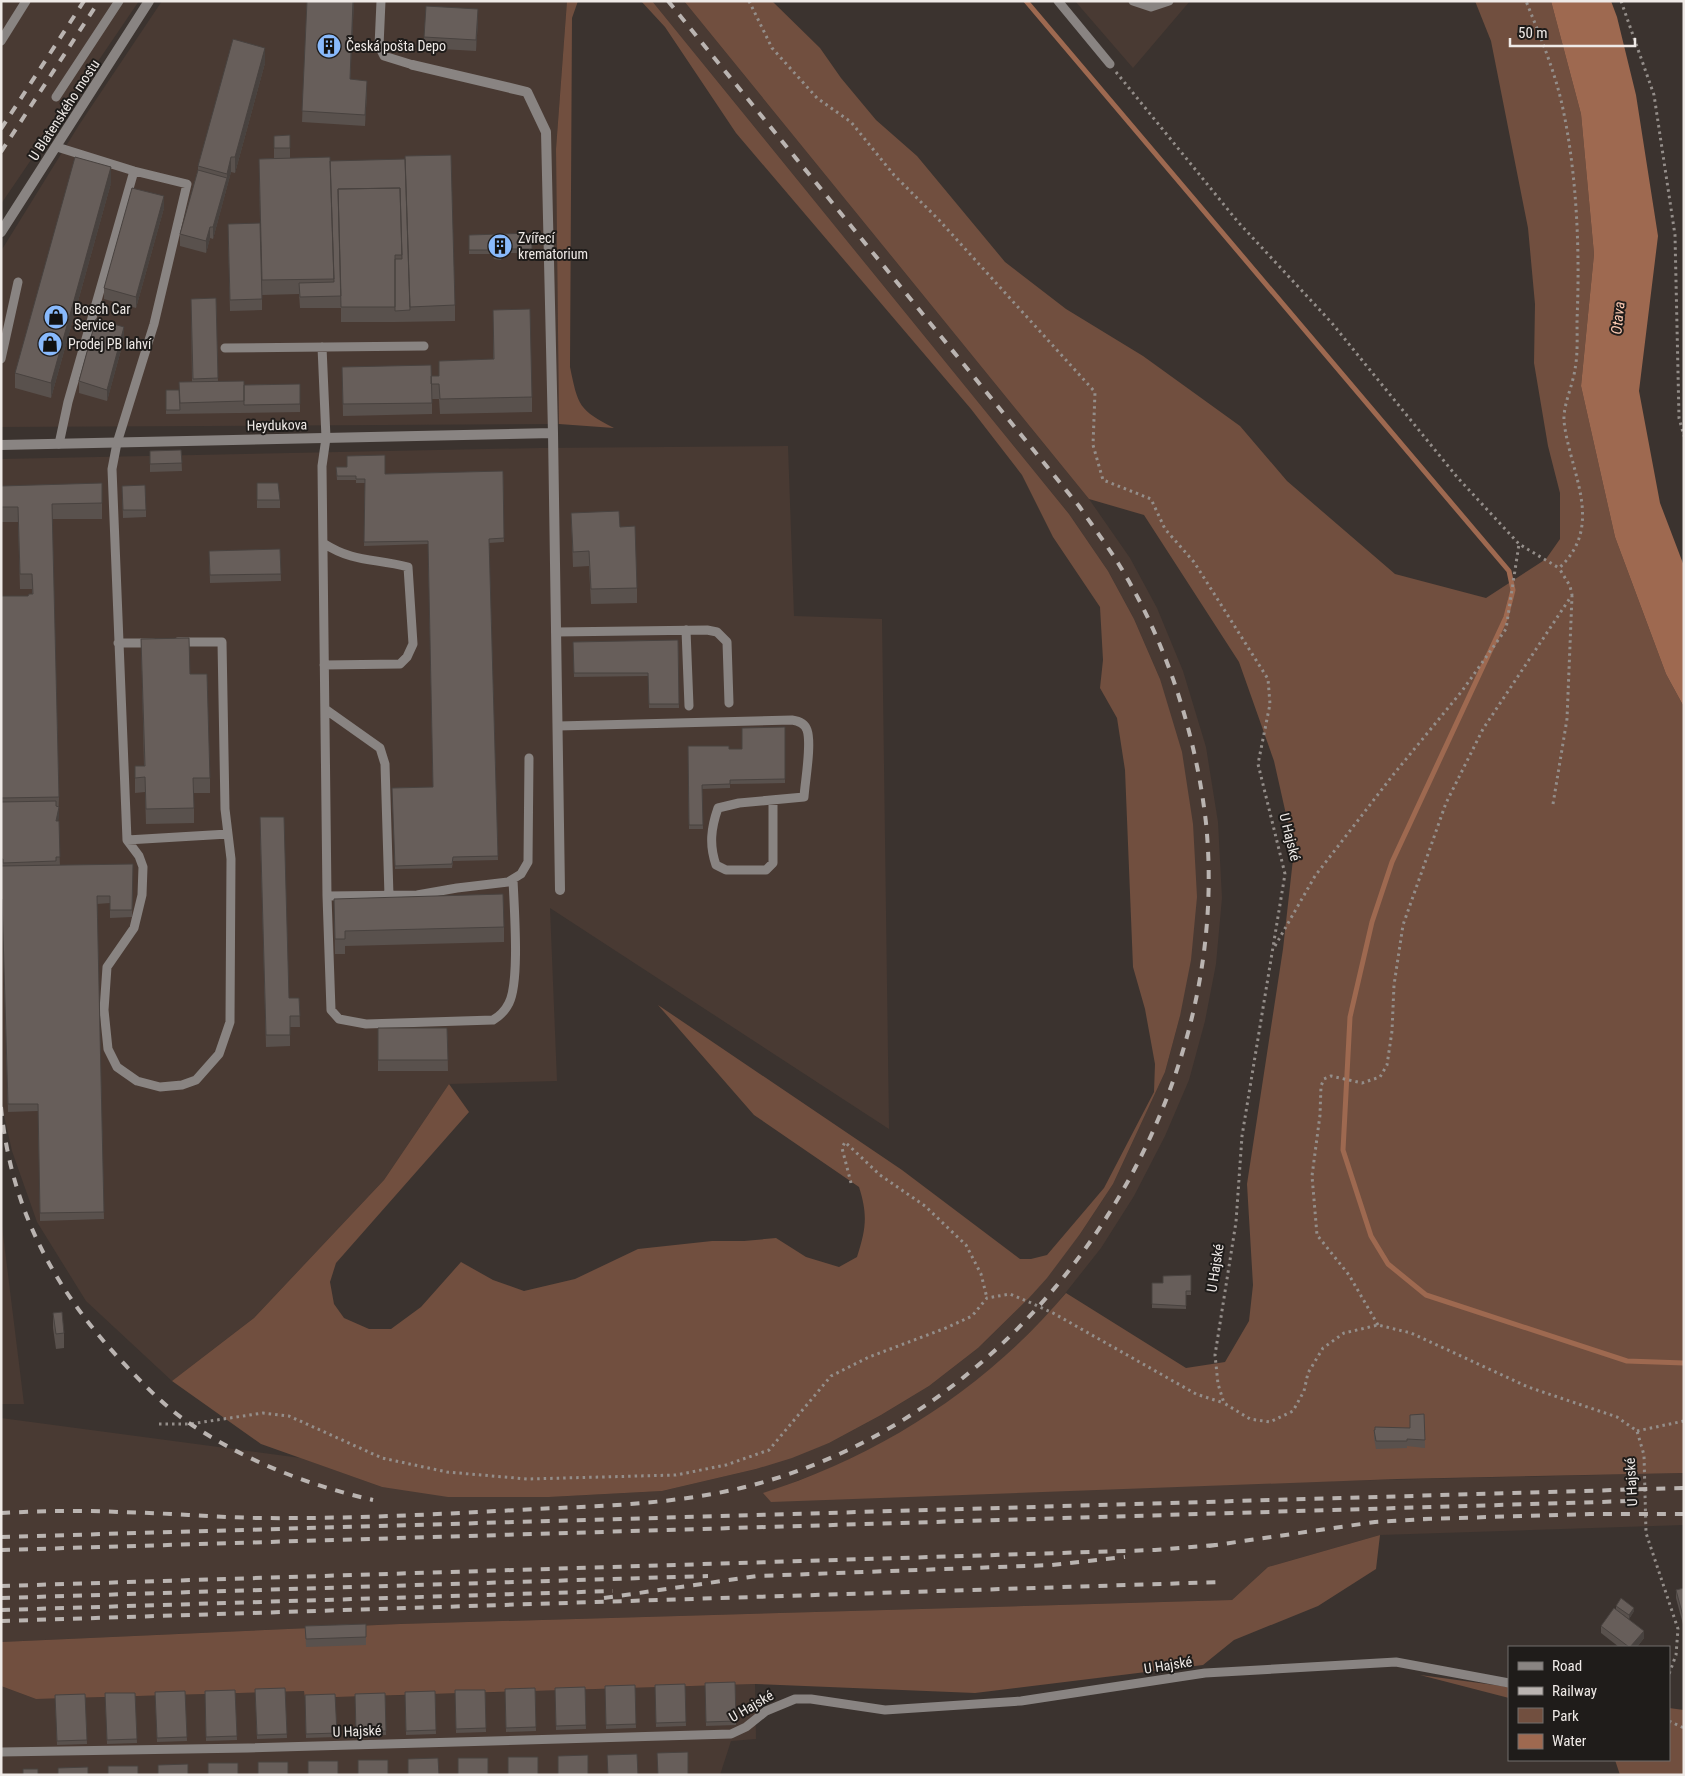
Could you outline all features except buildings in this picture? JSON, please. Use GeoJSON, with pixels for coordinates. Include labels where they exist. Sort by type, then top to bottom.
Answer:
{"type":"FeatureCollection","features":[{"type":"Feature","properties":{"kind":"street","name":"U Blatenského mostu"},"geometry":{"type":"LineString","coordinates":[[1,232],[149,1]]}},
{"type":"Feature","properties":{"kind":"street"},"geometry":{"type":"LineString","coordinates":[[413,65],[527,92],[546,132],[560,890]]}},
{"type":"Feature","properties":{"kind":"street","name":"Heydukova"},"geometry":{"type":"LineString","coordinates":[[1,445],[553,432]]}},
{"type":"Feature","properties":{"kind":"lane"},"geometry":{"type":"LineString","coordinates":[[1,41],[26,1]]}},
{"type":"Feature","properties":{"kind":"lane"},"geometry":{"type":"LineString","coordinates":[[56,97],[119,1]]}},
{"type":"Feature","properties":{"kind":"lane"},"geometry":{"type":"LineString","coordinates":[[381,1],[379,46],[384,56],[413,65]]}},
{"type":"Feature","properties":{"kind":"lane"},"geometry":{"type":"LineString","coordinates":[[1058,1],[1110,64]]}},
{"type":"Feature","properties":{"kind":"lane"},"geometry":{"type":"LineString","coordinates":[[1133,1],[1151,7],[1169,1]]}},
{"type":"Feature","properties":{"kind":"lane"},"geometry":{"type":"LineString","coordinates":[[57,147],[134,171],[187,184],[154,324],[117,442],[112,469],[118,643],[127,840],[139,856],[143,866],[142,895],[134,928],[107,967],[104,1010],[108,1049],[117,1067],[137,1081],[160,1087],[182,1085],[196,1080],[219,1054],[230,1022],[231,859],[225,808],[222,642],[118,643]]}},
{"type":"Feature","properties":{"kind":"lane"},"geometry":{"type":"LineString","coordinates":[[59,444],[71,392],[134,171]]}},
{"type":"Feature","properties":{"kind":"lane"},"geometry":{"type":"LineString","coordinates":[[1,359],[18,282]]}},
{"type":"Feature","properties":{"kind":"lane"},"geometry":{"type":"LineString","coordinates":[[225,348],[424,346]]}},
{"type":"Feature","properties":{"kind":"lane"},"geometry":{"type":"LineString","coordinates":[[322,347],[326,438],[322,466],[327,896],[331,1010],[339,1019],[366,1024],[493,1020],[501,1016],[509,1003],[514,982],[514,879]]}},
{"type":"Feature","properties":{"kind":"lane"},"geometry":{"type":"LineString","coordinates":[[323,543],[337,552],[358,560],[408,567],[413,644],[408,657],[400,664],[324,665]]}},
{"type":"Feature","properties":{"kind":"lane"},"geometry":{"type":"LineString","coordinates":[[556,632],[686,630],[717,632],[727,642],[728,703]]}},
{"type":"Feature","properties":{"kind":"lane"},"geometry":{"type":"LineString","coordinates":[[686,630],[690,706]]}},
{"type":"Feature","properties":{"kind":"lane"},"geometry":{"type":"LineString","coordinates":[[325,709],[380,748],[385,764],[389,896]]}},
{"type":"Feature","properties":{"kind":"lane"},"geometry":{"type":"LineString","coordinates":[[558,726],[792,720],[800,722],[807,729],[809,743],[804,797],[739,803],[718,808],[712,826],[711,852],[716,865],[726,870],[766,870],[773,862],[773,800]]}},
{"type":"Feature","properties":{"kind":"lane"},"geometry":{"type":"LineString","coordinates":[[327,896],[418,896],[457,888],[508,882],[514,879],[521,874],[528,862],[529,758]]}},
{"type":"Feature","properties":{"kind":"lane"},"geometry":{"type":"LineString","coordinates":[[127,840],[228,834]]}},
{"type":"Feature","properties":{"kind":"lane","name":"U Hajské"},"geometry":{"type":"LineString","coordinates":[[1,1752],[248,1748],[731,1734],[746,1727],[766,1712],[795,1699],[811,1699],[885,1710],[1021,1701],[1205,1673],[1396,1662],[1508,1683]]}},
{"type":"Feature","properties":{"kind":"path","name":"U Hajské"},"geometry":{"type":"LineString","coordinates":[[749,1],[772,48],[817,98],[850,122],[894,174],[939,220],[1095,392],[1093,445],[1103,480],[1150,499],[1165,529],[1194,562],[1268,679],[1270,704],[1258,764],[1285,874],[1242,1136],[1236,1222],[1214,1355],[1218,1384],[1224,1403]]}},
{"type":"Feature","properties":{"kind":"path"},"geometry":{"type":"LineString","coordinates":[[1526,1],[1548,56],[1563,108],[1579,240],[1576,368],[1564,420],[1578,475],[1582,516],[1580,536],[1568,559],[1559,568]]}},
{"type":"Feature","properties":{"kind":"path"},"geometry":{"type":"LineString","coordinates":[[1621,1],[1654,95],[1675,235],[1678,418],[1684,436]]}},
{"type":"Feature","properties":{"kind":"path"},"geometry":{"type":"LineString","coordinates":[[1110,64],[1238,222],[1331,322],[1456,476],[1519,544],[1559,568],[1570,586],[1572,595],[1567,718],[1553,804]]}},
{"type":"Feature","properties":{"kind":"path"},"geometry":{"type":"LineString","coordinates":[[1273,950],[1315,876],[1393,775],[1462,692],[1506,629],[1519,544]]}},
{"type":"Feature","properties":{"kind":"path"},"geometry":{"type":"LineString","coordinates":[[1378,1325],[1349,1275],[1317,1235],[1312,1176],[1320,1115],[1321,1086],[1324,1078],[1331,1076],[1362,1083],[1380,1077],[1387,1065],[1392,1031],[1394,985],[1403,925],[1446,803],[1483,729],[1572,595]]}},
{"type":"Feature","properties":{"kind":"path"},"geometry":{"type":"LineString","coordinates":[[851,1183],[842,1148],[845,1142],[880,1175],[925,1206],[966,1245],[981,1274],[987,1298]]}},
{"type":"Feature","properties":{"kind":"path"},"geometry":{"type":"LineString","coordinates":[[159,1424],[190,1424],[263,1413],[289,1416],[382,1458],[447,1472],[527,1479],[676,1475],[726,1465],[769,1450],[831,1376],[869,1357],[946,1328],[972,1316],[987,1298],[1010,1294],[1053,1313],[1196,1394],[1224,1403],[1250,1419],[1270,1422],[1294,1411],[1304,1391],[1308,1373],[1323,1348],[1344,1333],[1378,1325],[1411,1333],[1528,1388],[1617,1417],[1637,1431],[1684,1421]]}},
{"type":"Feature","properties":{"kind":"path","name":"U Hajské"},"geometry":{"type":"LineString","coordinates":[[1637,1431],[1644,1455],[1646,1534],[1678,1629],[1676,1655],[1670,1671]]}},
{"type":"Feature","properties":{"kind":"path"},"geometry":{"type":"LineString","coordinates":[[1670,1721],[1684,1728]]}},
{"type":"Feature","properties":{"kind":"shaded area"},"geometry":{"type":"Polygon","coordinates":[[[1,1],[139,1],[1,204],[1,1]]]}},
{"type":"Feature","properties":{"kind":"shaded area"},"geometry":{"type":"Polygon","coordinates":[[[162,1],[567,1],[556,149],[559,424],[1,427],[1,251],[79,125],[162,1]]]}},
{"type":"Feature","properties":{"kind":"shaded area"},"geometry":{"type":"Polygon","coordinates":[[[652,1],[684,1],[1089,499],[1130,558],[1157,608],[1183,671],[1206,747],[1218,822],[1222,898],[1216,964],[1205,1021],[1189,1080],[1165,1136],[1134,1196],[1101,1248],[1048,1315],[994,1367],[943,1406],[894,1437],[839,1465],[763,1494],[1684,1473],[1684,1525],[1380,1535],[1268,1567],[1232,1600],[400,1624],[1,1642],[1,1418],[301,1458],[382,1487],[549,1497],[662,1491],[756,1469],[829,1443],[881,1415],[929,1386],[978,1348],[1029,1298],[1080,1234],[1113,1184],[1165,1072],[1180,1016],[1160,679],[1134,619],[1108,571],[1069,514],[652,1]]]}},
{"type":"Feature","properties":{"kind":"shaded area"},"geometry":{"type":"Polygon","coordinates":[[[1075,1],[1190,1],[1133,68],[1075,1]]]}},
{"type":"Feature","properties":{"kind":"shaded area"},"geometry":{"type":"Polygon","coordinates":[[[788,446],[794,616],[882,619],[889,1129],[550,908],[557,1081],[449,1084],[384,1180],[254,1318],[172,1381],[86,1301],[37,1222],[12,1151],[1,1102],[1,459],[540,448],[788,446]]]}},
{"type":"Feature","properties":{"kind":"shaded area"},"geometry":{"type":"Polygon","coordinates":[[[1,1218],[24,1404],[1,1404],[1,1218]]]}},
{"type":"Feature","properties":{"kind":"shaded area"},"geometry":{"type":"Polygon","coordinates":[[[755,1684],[756,1739],[731,1741],[720,1775],[1,1775],[1,1686],[36,1699],[305,1691],[306,1698],[755,1684]]]}},
{"type":"Feature","properties":{"kind":"green space"},"geometry":{"type":"Polygon","coordinates":[[[567,1],[578,1],[572,18],[570,367],[575,390],[582,405],[593,416],[614,428],[559,424],[556,149],[567,1]]]}},
{"type":"Feature","properties":{"kind":"green space"},"geometry":{"type":"Polygon","coordinates":[[[641,1],[652,1],[1069,514],[1108,571],[1134,619],[1160,679],[1182,752],[1193,824],[1197,897],[1191,960],[1180,1016],[1165,1072],[1113,1184],[1080,1234],[1047,1278],[1029,1298],[978,1348],[929,1386],[829,1443],[792,1458],[756,1469],[662,1491],[549,1497],[448,1497],[382,1487],[261,1444],[172,1381],[254,1318],[384,1180],[449,1084],[469,1112],[336,1263],[330,1282],[334,1304],[344,1318],[369,1329],[391,1329],[421,1307],[461,1262],[493,1280],[524,1291],[575,1279],[638,1249],[712,1241],[776,1238],[806,1257],[839,1267],[857,1257],[865,1222],[864,1206],[859,1187],[754,1115],[658,1005],[902,1170],[1020,1259],[1031,1259],[1047,1255],[1104,1188],[1154,1092],[1155,1064],[1145,1009],[1133,967],[1125,770],[1117,718],[1100,688],[1103,660],[1100,607],[1053,537],[1022,475],[971,409],[736,133],[665,27],[641,1]]]}},
{"type":"Feature","properties":{"kind":"green space"},"geometry":{"type":"Polygon","coordinates":[[[684,1],[772,1],[820,48],[841,78],[876,120],[917,156],[1005,262],[1066,309],[1143,356],[1240,426],[1287,481],[1395,574],[1486,598],[1546,559],[1560,539],[1560,493],[1548,446],[1534,363],[1535,304],[1528,228],[1491,41],[1475,1],[1551,1],[1581,114],[1594,254],[1581,386],[1615,537],[1666,674],[1684,707],[1684,1473],[1398,1479],[771,1502],[763,1493],[849,1459],[890,1438],[929,1414],[966,1388],[1001,1359],[1035,1327],[1066,1293],[1186,1368],[1225,1362],[1249,1321],[1253,1285],[1247,1184],[1283,949],[1294,850],[1274,761],[1239,662],[1144,515],[1089,499],[684,1]]]}},
{"type":"Feature","properties":{"kind":"green space"},"geometry":{"type":"Polygon","coordinates":[[[1380,1535],[1376,1569],[1318,1606],[1234,1640],[1203,1665],[975,1693],[755,1684],[305,1698],[304,1691],[36,1699],[1,1686],[1,1642],[400,1624],[1232,1600],[1268,1567],[1380,1535]]]}},
{"type":"Feature","properties":{"kind":"green space"},"geometry":{"type":"Polygon","coordinates":[[[1420,1675],[1508,1687],[1508,1698],[1420,1675]]]}},
{"type":"Feature","properties":{"kind":"green space"},"geometry":{"type":"Polygon","coordinates":[[[1670,1708],[1684,1710],[1684,1775],[1620,1775],[1615,1761],[1670,1761],[1670,1708]]]}},
{"type":"Feature","properties":{"kind":"water","name":"Otava"},"geometry":{"type":"Polygon","coordinates":[[[1551,1],[1611,1],[1617,17],[1636,95],[1658,236],[1639,391],[1660,503],[1684,566],[1684,707],[1666,674],[1615,537],[1581,386],[1594,254],[1581,114],[1551,1]]]}},
{"type":"Feature","properties":{"kind":"waterway"},"geometry":{"type":"LineString","coordinates":[[1026,1],[1509,571],[1513,590],[1506,617],[1392,862],[1372,922],[1350,1017],[1343,1150],[1371,1236],[1388,1264],[1426,1295],[1627,1361],[1684,1363]]}},
{"type":"Feature","properties":{"kind":"railway"},"geometry":{"type":"LineString","coordinates":[[1,129],[84,1]]}},
{"type":"Feature","properties":{"kind":"railway"},"geometry":{"type":"LineString","coordinates":[[1,152],[99,1]]}},
{"type":"Feature","properties":{"kind":"railway"},"geometry":{"type":"LineString","coordinates":[[1,1513],[90,1511],[258,1518],[396,1516],[586,1507],[664,1501],[741,1488],[845,1452],[939,1396],[1022,1324],[1092,1239],[1147,1144],[1186,1040],[1206,933],[1206,823],[1201,789],[1195,756],[1176,688],[1151,624],[1113,556],[1079,506],[668,1]]}},
{"type":"Feature","properties":{"kind":"railway"},"geometry":{"type":"LineString","coordinates":[[1,1107],[6,1145],[15,1182],[27,1217],[42,1250],[80,1312],[130,1370],[176,1413],[192,1425],[235,1450],[279,1471],[325,1487],[373,1500]]}},
{"type":"Feature","properties":{"kind":"railway"},"geometry":{"type":"LineString","coordinates":[[1,1537],[1684,1488]]}},
{"type":"Feature","properties":{"kind":"railway"},"geometry":{"type":"LineString","coordinates":[[1,1550],[1632,1501]]}},
{"type":"Feature","properties":{"kind":"railway"},"geometry":{"type":"LineString","coordinates":[[1423,1519],[1590,1514],[1684,1514]]}},
{"type":"Feature","properties":{"kind":"railway"},"geometry":{"type":"LineString","coordinates":[[1209,1546],[1375,1522],[1429,1519]]}},
{"type":"Feature","properties":{"kind":"railway"},"geometry":{"type":"LineString","coordinates":[[1,1586],[1155,1550],[1216,1545]]}},
{"type":"Feature","properties":{"kind":"railway"},"geometry":{"type":"LineString","coordinates":[[604,1598],[757,1576],[1052,1565],[1125,1557]]}},
{"type":"Feature","properties":{"kind":"railway"},"geometry":{"type":"LineString","coordinates":[[1,1598],[708,1576]]}},
{"type":"Feature","properties":{"kind":"railway"},"geometry":{"type":"LineString","coordinates":[[1,1621],[1222,1582]]}},
{"type":"Feature","properties":{"kind":"railway"},"geometry":{"type":"LineString","coordinates":[[1,1610],[613,1591]]}},
{"type":"Feature","properties":{"kind":"place","name":"Česká pošta Depo"},"geometry":{"type":"Point","coordinates":[329,46]}},
{"type":"Feature","properties":{"kind":"place","name":"Zvířecí krematorium"},"geometry":{"type":"Point","coordinates":[500,246]}},
{"type":"Feature","properties":{"kind":"place","name":"Bosch Car Service"},"geometry":{"type":"Point","coordinates":[56,317]}},
{"type":"Feature","properties":{"kind":"place","name":"Prodej PB lahví"},"geometry":{"type":"Point","coordinates":[50,344]}}]}
